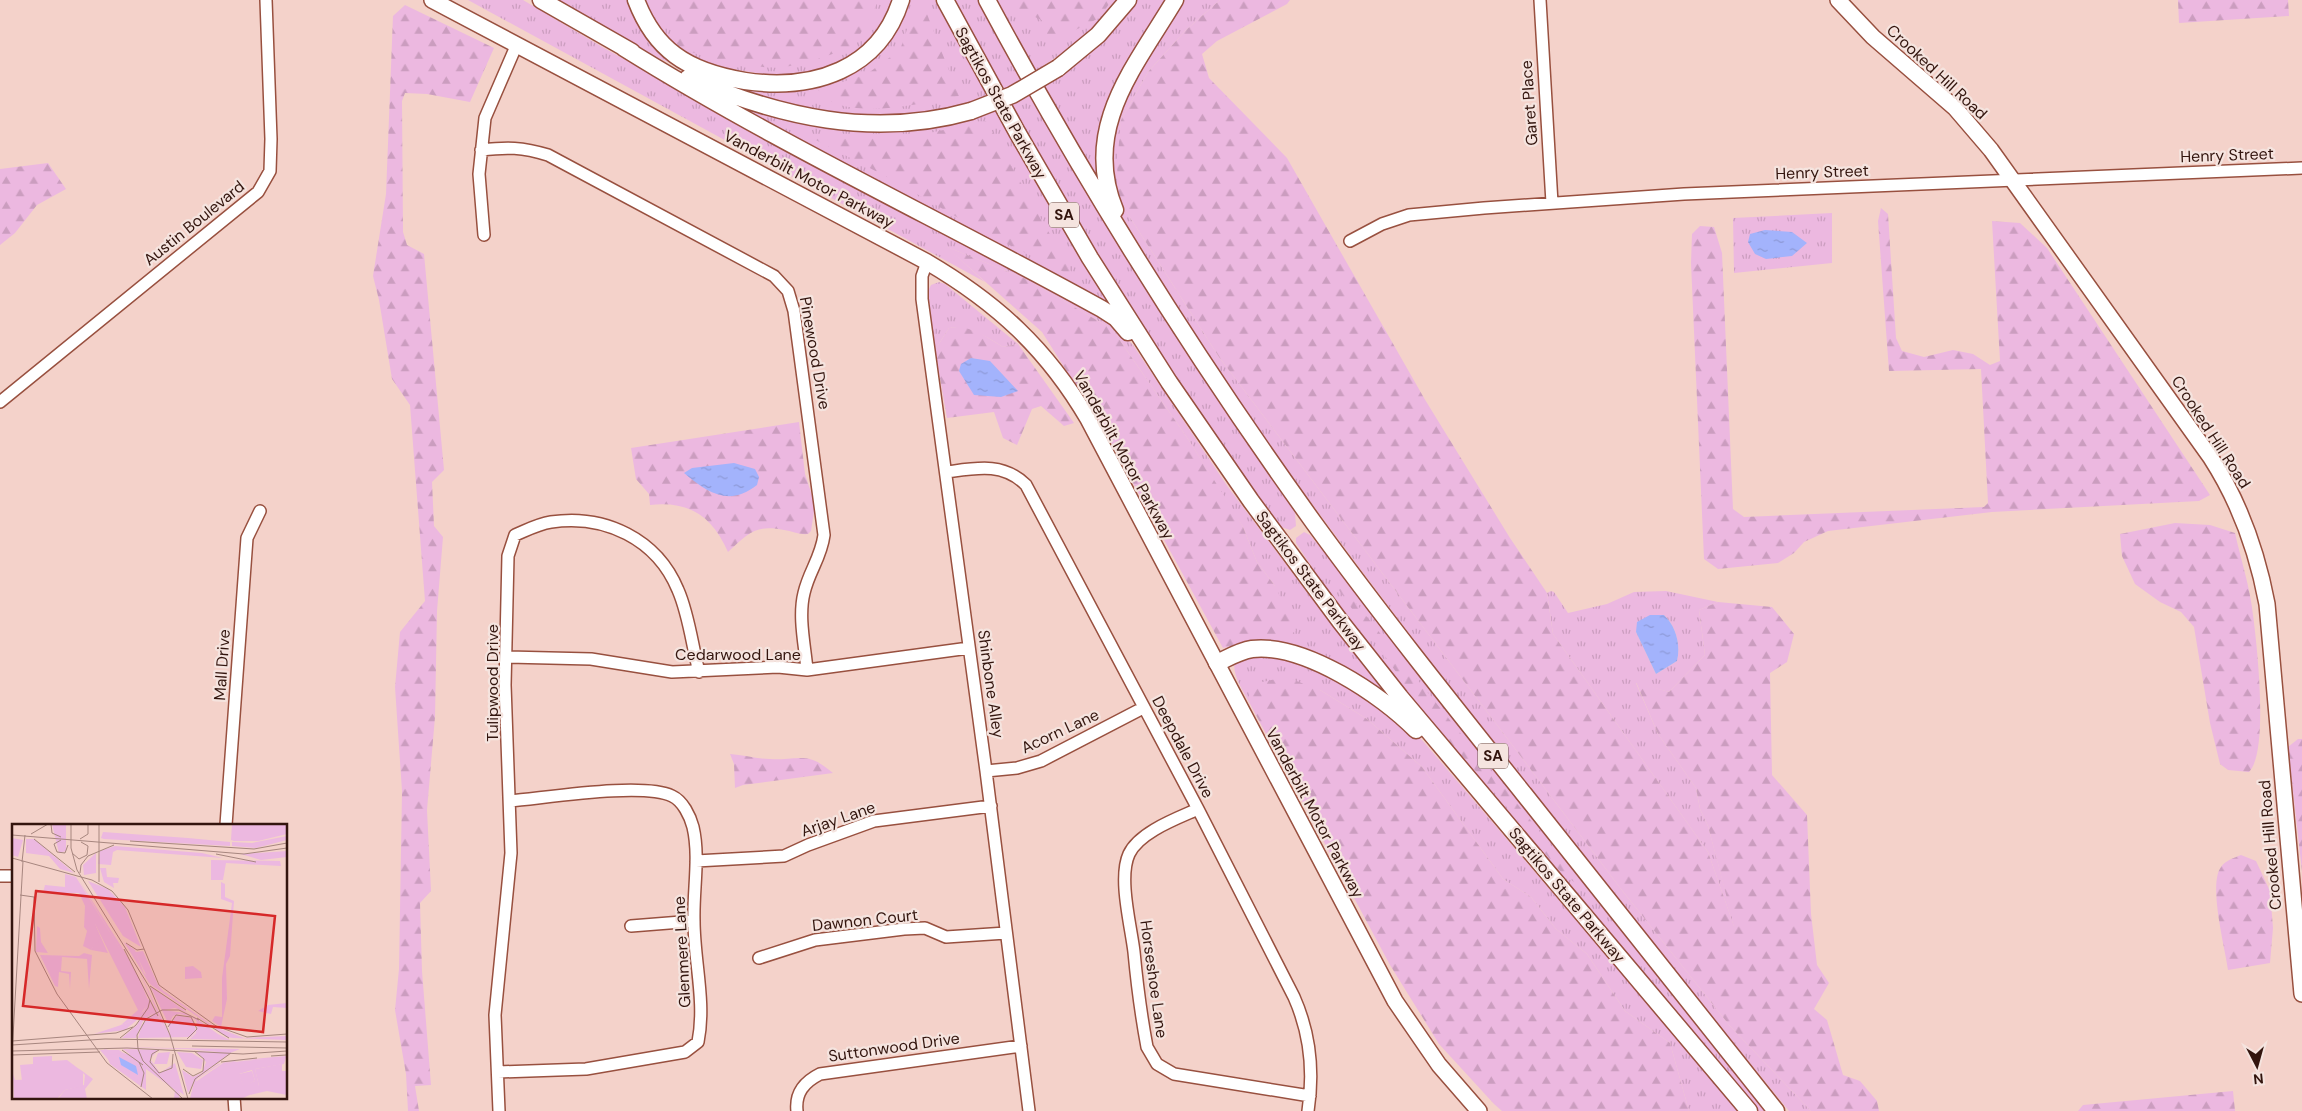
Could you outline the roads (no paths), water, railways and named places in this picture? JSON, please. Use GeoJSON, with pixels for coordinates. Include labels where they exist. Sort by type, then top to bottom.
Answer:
{"type":"FeatureCollection","features":[{"type":"Feature","properties":{"kind":"highway"},"geometry":{"type":"LineString","coordinates":[[541,0],[624,48],[676,81],[750,122],[1109,313],[1122,324],[1158,378],[1196,422]]}},
{"type":"Feature","properties":{"kind":"highway"},"geometry":{"type":"LineString","coordinates":[[636,0],[644,18],[656,36],[684,61],[709,72],[735,79],[780,83],[821,79],[852,65],[880,40],[892,21],[901,0]]}},
{"type":"Feature","properties":{"kind":"highway","name":"Sagtikos State Parkway"},"geometry":{"type":"LineString","coordinates":[[945,0],[1065,216],[1137,332],[1251,501],[1340,621],[1749,1111]]}},
{"type":"Feature","properties":{"kind":"highway","name":"Sagtikos State Parkway"},"geometry":{"type":"LineString","coordinates":[[987,0],[1050,114],[1132,251],[1257,441],[1370,599],[1776,1111]]}},
{"type":"Feature","properties":{"kind":"highway"},"geometry":{"type":"LineString","coordinates":[[624,48],[668,70],[727,93],[773,108],[820,119],[866,124],[898,124],[930,120],[971,111],[1012,95],[1058,68],[1098,35],[1128,0]]}},
{"type":"Feature","properties":{"kind":"highway"},"geometry":{"type":"LineString","coordinates":[[1132,251],[1107,185],[1103,154],[1105,135],[1118,97],[1175,0]]}},
{"type":"Feature","properties":{"kind":"highway"},"geometry":{"type":"LineString","coordinates":[[1217,663],[1245,651],[1270,650],[1310,661],[1357,683],[1397,712],[1422,735],[1461,780],[1505,821]]}},
{"type":"Feature","properties":{"kind":"main road","name":"Vanderbilt Motor Parkway"},"geometry":{"type":"LineString","coordinates":[[432,0],[927,262],[963,284],[999,310],[1032,342],[1068,387],[1088,419],[1395,1001],[1439,1065],[1479,1111]]}},
{"type":"Feature","properties":{"kind":"main road","name":"Crooked Hill Road"},"geometry":{"type":"LineString","coordinates":[[1838,0],[1873,37],[1955,108],[1983,139],[2211,458],[2233,496],[2249,533],[2261,577],[2269,618],[2302,994]]}},
{"type":"Feature","properties":{"kind":"street","name":"Austin Boulevard"},"geometry":{"type":"LineString","coordinates":[[0,402],[258,192],[270,170],[271,140],[266,0]]}},
{"type":"Feature","properties":{"kind":"street","name":"Garet Place"},"geometry":{"type":"LineString","coordinates":[[1540,0],[1552,203]]}},
{"type":"Feature","properties":{"kind":"street"},"geometry":{"type":"LineString","coordinates":[[484,235],[479,174],[485,118],[516,44]]}},
{"type":"Feature","properties":{"kind":"street","name":"Pinewood Drive"},"geometry":{"type":"LineString","coordinates":[[481,150],[506,147],[526,148],[548,155],[774,276],[788,291],[794,311],[802,357],[824,535],[822,551],[803,594],[802,615],[808,670]]}},
{"type":"Feature","properties":{"kind":"street","name":"Henry Street"},"geometry":{"type":"LineString","coordinates":[[1350,241],[1382,224],[1409,215],[1552,203],[1684,194],[2302,168]]}},
{"type":"Feature","properties":{"kind":"street","name":"Shinbone Alley"},"geometry":{"type":"LineString","coordinates":[[927,262],[922,276],[921,288],[947,472],[1029,1111]]}},
{"type":"Feature","properties":{"kind":"street","name":"Deepdale Drive"},"geometry":{"type":"LineString","coordinates":[[947,472],[986,467],[1003,469],[1017,476],[1026,485],[1143,708],[1198,808],[1302,1015],[1310,1056],[1308,1111]]}},
{"type":"Feature","properties":{"kind":"street","name":"Mall Drive"},"geometry":{"type":"LineString","coordinates":[[226,824],[247,538],[260,512]]}},
{"type":"Feature","properties":{"kind":"street","name":"Tulipwood Drive"},"geometry":{"type":"LineString","coordinates":[[499,1111],[495,1015],[511,853],[505,685],[508,556],[515,535],[550,522],[577,520],[598,522],[619,529],[640,541],[662,561],[679,591],[699,672]]}},
{"type":"Feature","properties":{"kind":"street","name":"Cedarwood Lane"},"geometry":{"type":"LineString","coordinates":[[507,657],[591,659],[672,672],[778,667],[808,670],[969,648]]}},
{"type":"Feature","properties":{"kind":"street","name":"Acorn Lane"},"geometry":{"type":"LineString","coordinates":[[986,771],[1018,768],[1041,761],[1143,708]]}},
{"type":"Feature","properties":{"kind":"street","name":"Glenmere Lane"},"geometry":{"type":"LineString","coordinates":[[498,1072],[586,1069],[685,1052],[698,1042],[702,1023],[694,922],[696,862],[693,827],[687,810],[673,796],[655,792],[628,790],[510,801]]}},
{"type":"Feature","properties":{"kind":"street","name":"Arjay Lane"},"geometry":{"type":"LineString","coordinates":[[696,862],[784,856],[808,845],[874,821],[990,806]]}},
{"type":"Feature","properties":{"kind":"street","name":"Horseshoe Lane"},"geometry":{"type":"LineString","coordinates":[[1198,808],[1157,828],[1139,842],[1129,853],[1125,872],[1128,909],[1147,1047],[1158,1064],[1174,1074],[1310,1096]]}},
{"type":"Feature","properties":{"kind":"street"},"geometry":{"type":"LineString","coordinates":[[631,926],[694,922]]}},
{"type":"Feature","properties":{"kind":"street","name":"Dawnon Court"},"geometry":{"type":"LineString","coordinates":[[759,958],[815,940],[904,929],[925,928],[946,937],[1006,933]]}},
{"type":"Feature","properties":{"kind":"street","name":"Suttonwood Drive"},"geometry":{"type":"LineString","coordinates":[[797,1111],[796,1104],[800,1090],[809,1079],[820,1074],[1021,1046]]}},
{"type":"Feature","properties":{"kind":"street"},"geometry":{"type":"LineString","coordinates":[[234,1098],[235,1111]]}},
{"type":"Feature","properties":{"kind":"water"},"geometry":{"type":"Polygon","coordinates":[[[1765,230],[1792,232],[1807,243],[1792,256],[1766,259],[1755,254],[1748,242],[1750,234],[1765,230]]]}},
{"type":"Feature","properties":{"kind":"water"},"geometry":{"type":"Polygon","coordinates":[[[971,358],[990,361],[1018,391],[1001,397],[974,395],[959,371],[961,364],[971,358]]]}},
{"type":"Feature","properties":{"kind":"water"},"geometry":{"type":"Polygon","coordinates":[[[734,463],[755,469],[759,477],[757,485],[747,492],[737,495],[719,495],[684,473],[692,468],[734,463]]]}},
{"type":"Feature","properties":{"kind":"water"},"geometry":{"type":"Polygon","coordinates":[[[1650,615],[1664,615],[1672,625],[1678,642],[1677,661],[1656,674],[1636,632],[1637,622],[1650,615]]]}}]}
